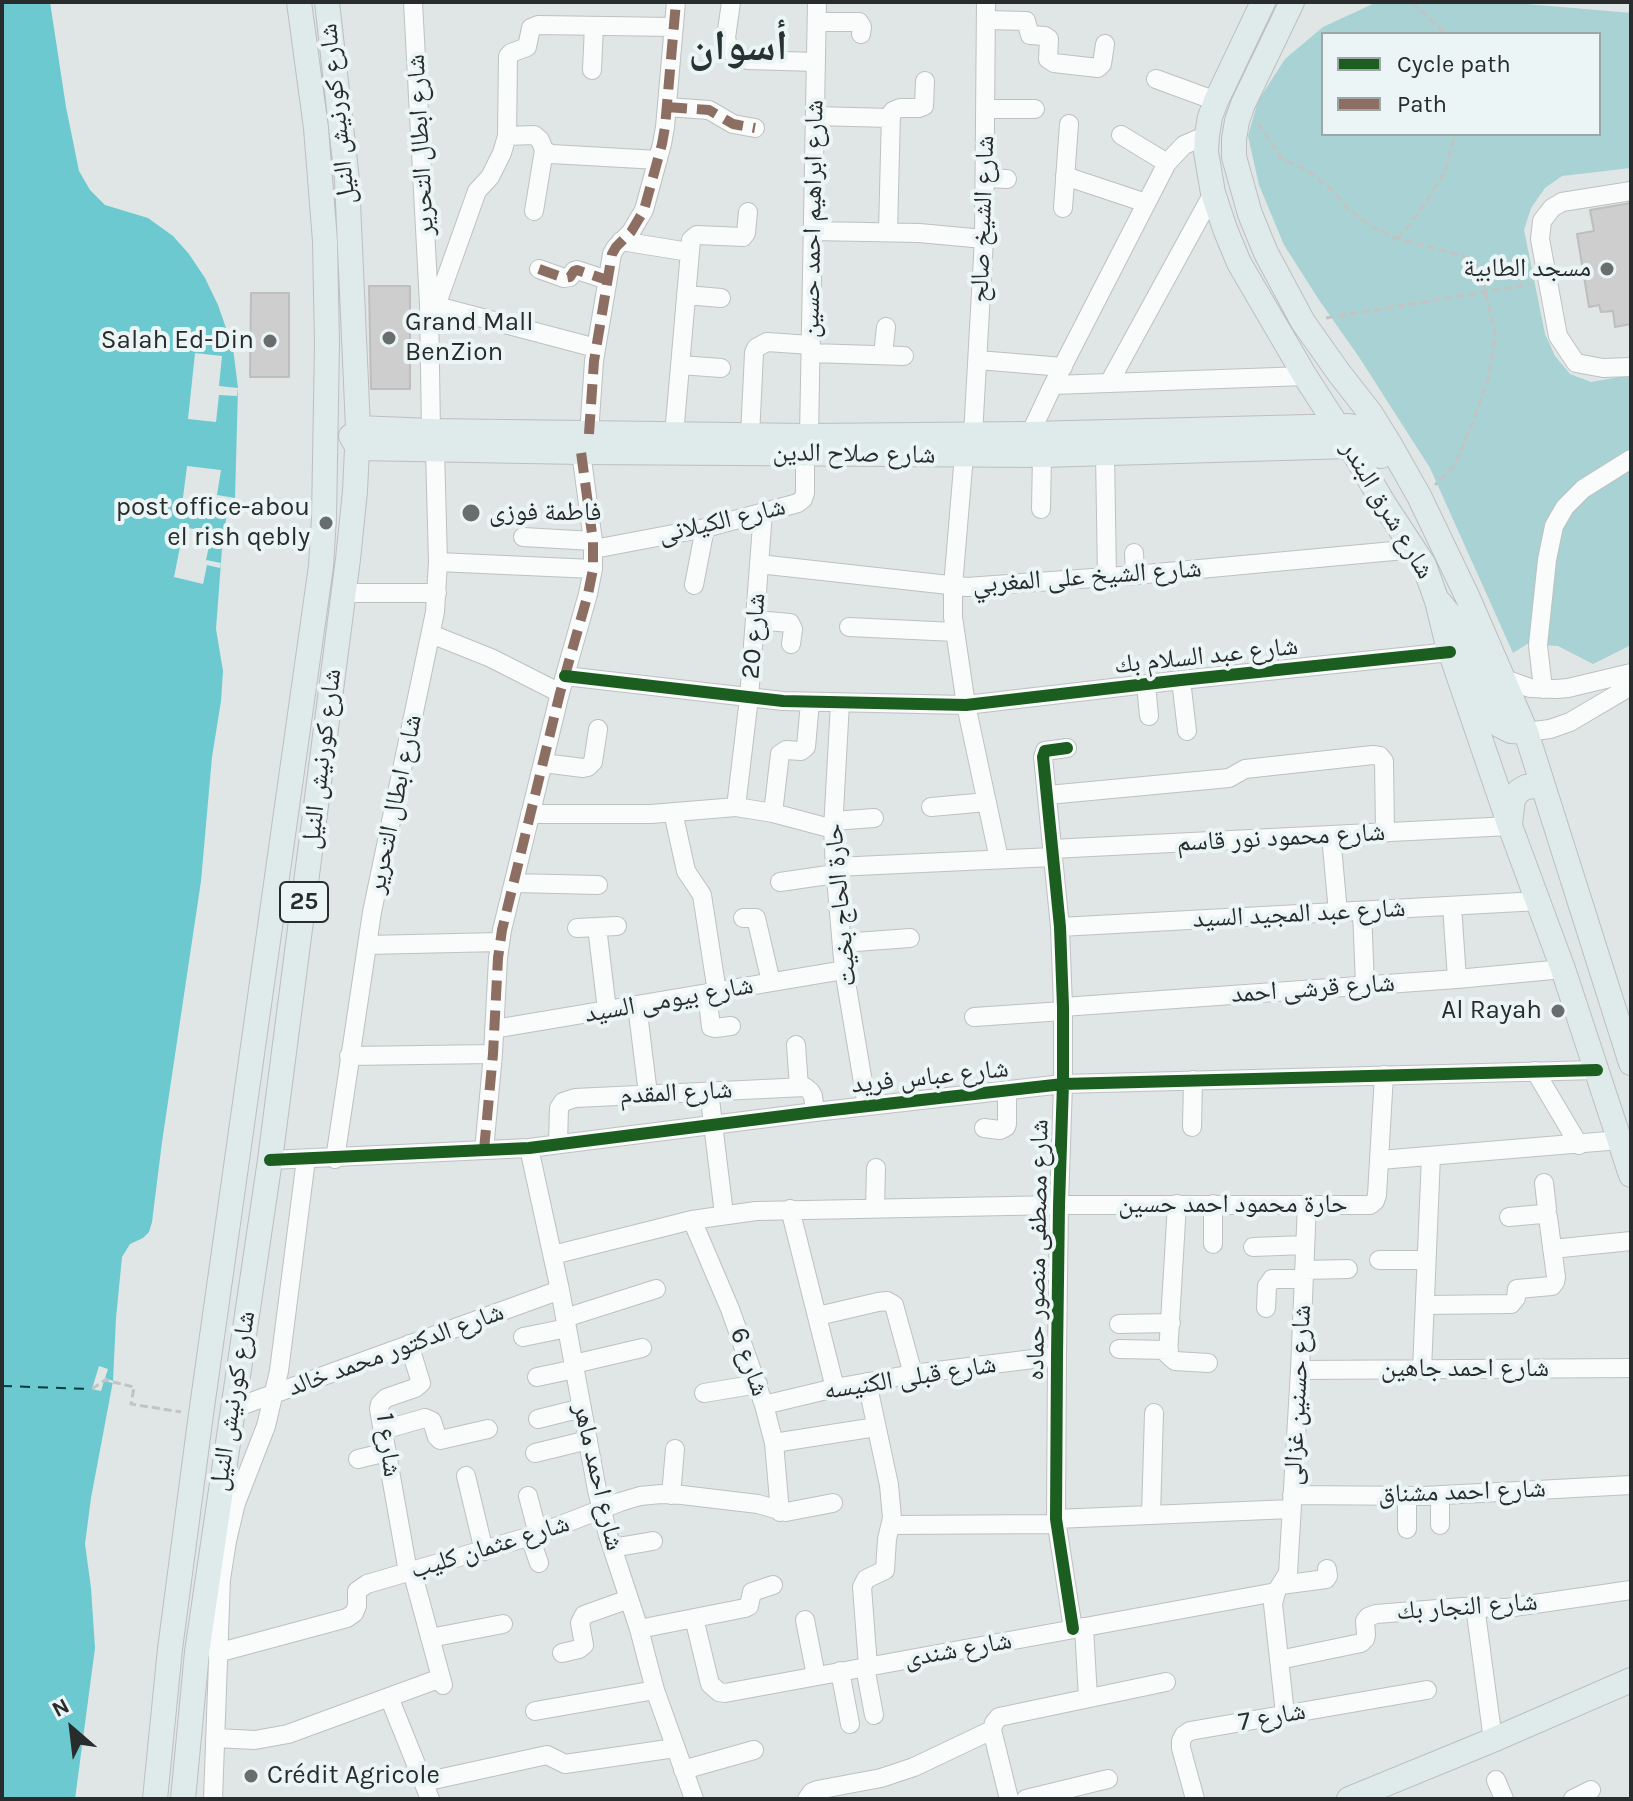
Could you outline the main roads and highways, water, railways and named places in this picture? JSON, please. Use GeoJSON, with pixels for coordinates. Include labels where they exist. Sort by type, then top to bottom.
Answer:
{"type":"FeatureCollection","features":[{"type":"Feature","properties":{"kind":"main road","name":"شارع كورنيش النيل"},"geometry":{"type":"LineString","coordinates":[[155,1799],[170,1649],[199,1428],[319,591],[324,518],[327,344],[325,241],[316,128],[299,2]]}},
{"type":"Feature","properties":{"kind":"main road","name":"شارع كورنيش النيل"},"geometry":{"type":"LineString","coordinates":[[183,1799],[197,1652],[270,1160],[355,491],[358,438],[347,180],[327,2]]}},
{"type":"Feature","properties":{"kind":"main road","name":"شارع شرق البندر"},"geometry":{"type":"LineString","coordinates":[[1263,2],[1216,101],[1207,135],[1206,152],[1213,193],[1239,263],[1379,497],[1424,565],[1450,652],[1563,969],[1631,1175]]}},
{"type":"Feature","properties":{"kind":"main road","name":"شارع شرق البندر"},"geometry":{"type":"LineString","coordinates":[[1292,2],[1237,121],[1234,157],[1250,214],[1266,253],[1303,322],[1371,414],[1419,496],[1468,598],[1526,732],[1627,1034],[1631,1063]]}},
{"type":"Feature","properties":{"kind":"main road"},"geometry":{"type":"LineString","coordinates":[[327,344],[338,368],[344,424],[358,438]]}},
{"type":"Feature","properties":{"kind":"main road"},"geometry":{"type":"LineString","coordinates":[[1343,436],[1359,428],[1370,437],[1408,502],[1433,523]]}},
{"type":"Feature","properties":{"kind":"main road","name":"شارع صلاح الدين"},"geometry":{"type":"LineString","coordinates":[[585,443],[674,435],[750,436],[807,445]]}},
{"type":"Feature","properties":{"kind":"main road","name":"شارع صلاح الدين"},"geometry":{"type":"LineString","coordinates":[[358,438],[585,443],[1036,445],[1343,436]]}},
{"type":"Feature","properties":{"kind":"main road","name":"شارع صلاح الدين"},"geometry":{"type":"LineString","coordinates":[[1036,445],[1105,453],[1343,436]]}},
{"type":"Feature","properties":{"kind":"main road"},"geometry":{"type":"LineString","coordinates":[[1437,601],[1461,628],[1495,720],[1511,731],[1526,732]]}},
{"type":"Feature","properties":{"kind":"main road"},"geometry":{"type":"LineString","coordinates":[[1510,826],[1513,799],[1519,791],[1526,787],[1544,788]]}},
{"type":"Feature","properties":{"kind":"main road"},"geometry":{"type":"LineString","coordinates":[[1349,1799],[1631,1680]]}},
{"type":"Feature","properties":{"kind":"water"},"geometry":{"type":"Polygon","coordinates":[[[2,2],[50,2],[79,171],[90,190],[105,205],[148,218],[173,236],[189,254],[218,305],[233,348],[238,388],[235,498],[223,535],[216,629],[223,671],[221,701],[212,757],[201,881],[152,1222],[149,1232],[130,1244],[122,1257],[113,1381],[85,1544],[95,1648],[75,1799],[2,1799],[2,2]]]}},
{"type":"Feature","properties":{"kind":"place","name":"مسجد الطابية"},"geometry":{"type":"Point","coordinates":[1607,269]}},
{"type":"Feature","properties":{"kind":"place","name":"Grand Mall BenZion"},"geometry":{"type":"Point","coordinates":[389,338]}},
{"type":"Feature","properties":{"kind":"place","name":"Salah Ed-Din"},"geometry":{"type":"Point","coordinates":[270,341]}},
{"type":"Feature","properties":{"kind":"place","name":"فاطمة فوزى"},"geometry":{"type":"Point","coordinates":[471,513]}},
{"type":"Feature","properties":{"kind":"place","name":"post office-abou el rish qebly"},"geometry":{"type":"Point","coordinates":[326,523]}},
{"type":"Feature","properties":{"kind":"place","name":"Al Rayah"},"geometry":{"type":"Point","coordinates":[1558,1011]}},
{"type":"Feature","properties":{"kind":"place","name":"Crédit Agricole"},"geometry":{"type":"Point","coordinates":[251,1776]}},
{"type":"Feature","properties":{"kind":"district","name":"أسوان"},"geometry":{"type":"Point","coordinates":[738,48]}}]}
